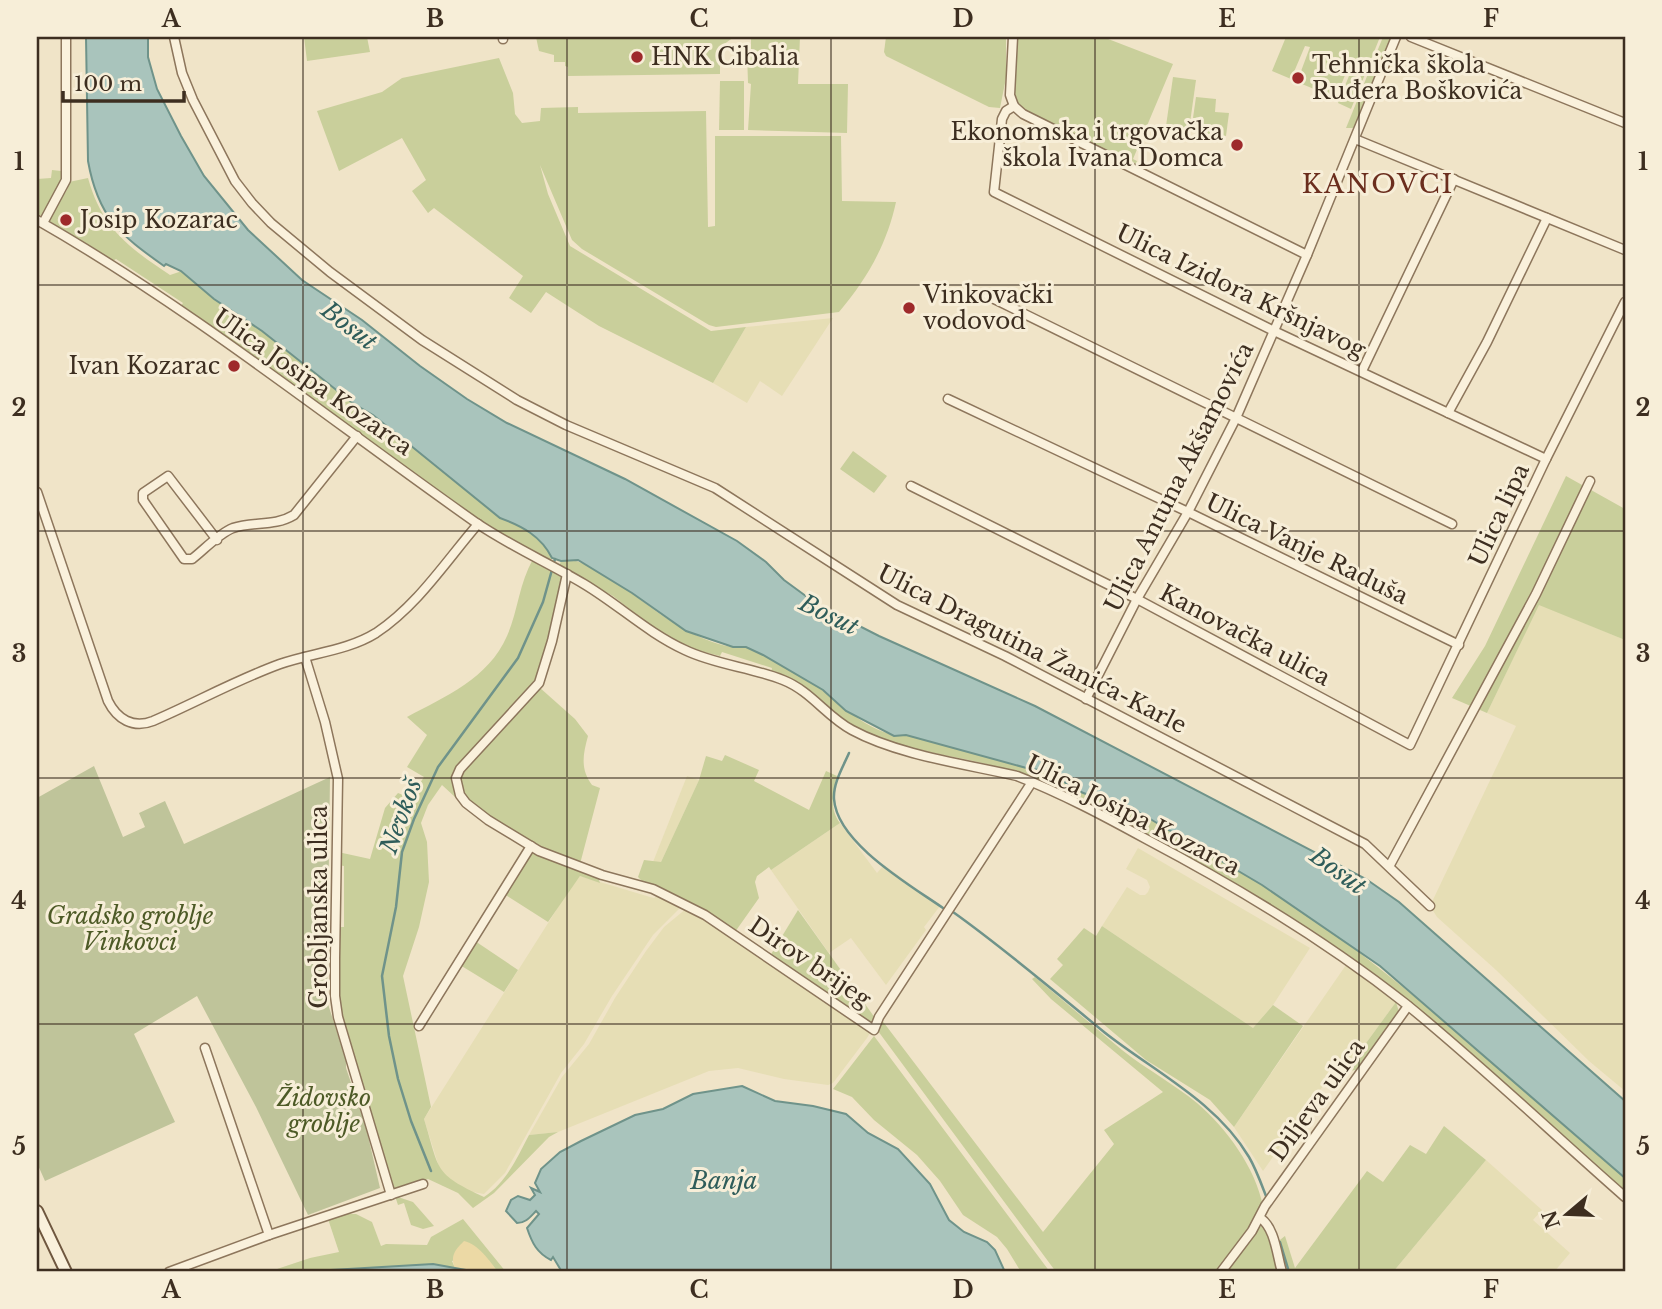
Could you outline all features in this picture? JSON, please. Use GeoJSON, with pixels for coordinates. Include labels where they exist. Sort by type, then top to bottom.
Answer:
{"type":"FeatureCollection","features":[{"type":"Feature","properties":{"kind":"main road"},"geometry":{"type":"LineString","coordinates":[[37,1211],[66,1272]]}},
{"type":"Feature","properties":{"kind":"street"},"geometry":{"type":"LineString","coordinates":[[40,222],[66,180],[66,37]]}},
{"type":"Feature","properties":{"kind":"street","name":"Ulica Dragutina Žanića-Karle"},"geometry":{"type":"LineString","coordinates":[[174,37],[182,73],[193,100],[234,181],[271,223],[422,340],[517,400],[566,425],[715,488],[897,605],[1005,656],[1365,844],[1430,906]]}},
{"type":"Feature","properties":{"kind":"street"},"geometry":{"type":"LineString","coordinates":[[1013,37],[1010,87],[1014,106],[1023,114],[1307,255]]}},
{"type":"Feature","properties":{"kind":"street","name":"Ulica Antuna Akšamovića"},"geometry":{"type":"LineString","coordinates":[[1086,699],[1137,599],[1188,512],[1236,418],[1307,255],[1396,37]]}},
{"type":"Feature","properties":{"kind":"street"},"geometry":{"type":"LineString","coordinates":[[1411,37],[1625,123]]}},
{"type":"Feature","properties":{"kind":"street","name":"Ulica Izidora Kršnjavog"},"geometry":{"type":"LineString","coordinates":[[1014,106],[1006,111],[1002,119],[994,192],[1274,331],[1546,459]]}},
{"type":"Feature","properties":{"kind":"street"},"geometry":{"type":"LineString","coordinates":[[1355,139],[1625,250]]}},
{"type":"Feature","properties":{"kind":"street"},"geometry":{"type":"LineString","coordinates":[[1362,371],[1454,179]]}},
{"type":"Feature","properties":{"kind":"street"},"geometry":{"type":"LineString","coordinates":[[1448,413],[1487,342],[1547,218]]}},
{"type":"Feature","properties":{"kind":"street","name":"Ulica Josipa Kozarca"},"geometry":{"type":"LineString","coordinates":[[40,222],[154,293],[478,523],[611,601],[655,634],[686,651],[721,664],[783,680],[807,693],[848,729],[869,739],[891,747],[1017,776],[1032,782],[1109,819],[1225,882],[1337,954],[1408,1006],[1625,1197]]}},
{"type":"Feature","properties":{"kind":"street"},"geometry":{"type":"LineString","coordinates":[[988,296],[1452,524]]}},
{"type":"Feature","properties":{"kind":"street","name":"Ulica lipa"},"geometry":{"type":"LineString","coordinates":[[1410,745],[1546,459],[1625,302]]}},
{"type":"Feature","properties":{"kind":"street","name":"Ulica Vanje Raduša"},"geometry":{"type":"LineString","coordinates":[[948,399],[1188,512],[1459,645]]}},
{"type":"Feature","properties":{"kind":"street"},"geometry":{"type":"LineString","coordinates":[[217,540],[168,476],[144,493],[143,500],[184,559],[192,559],[233,528],[270,524],[294,514],[357,436]]}},
{"type":"Feature","properties":{"kind":"street"},"geometry":{"type":"LineString","coordinates":[[1390,865],[1536,594],[1590,481]]}},
{"type":"Feature","properties":{"kind":"street","name":"Kanovačka ulica"},"geometry":{"type":"LineString","coordinates":[[911,486],[1137,599],[1410,745]]}},
{"type":"Feature","properties":{"kind":"street"},"geometry":{"type":"LineString","coordinates":[[37,492],[108,701],[123,720],[132,724],[146,724],[260,673],[356,642],[376,632],[410,604],[430,583],[478,523]]}},
{"type":"Feature","properties":{"kind":"street","name":"Dirov brijeg"},"geometry":{"type":"LineString","coordinates":[[563,573],[543,675],[535,688],[460,769],[456,778],[457,786],[466,803],[531,846],[565,862],[653,888],[705,915],[874,1030],[879,1017],[1032,782]]}},
{"type":"Feature","properties":{"kind":"street","name":"Grobljanska ulica"},"geometry":{"type":"LineString","coordinates":[[305,657],[336,762],[338,779],[335,996],[338,1017],[391,1195]]}},
{"type":"Feature","properties":{"kind":"street"},"geometry":{"type":"LineString","coordinates":[[419,1026],[531,846]]}},
{"type":"Feature","properties":{"kind":"street","name":"Diljeva ulica"},"geometry":{"type":"LineString","coordinates":[[1222,1272],[1260,1218],[1265,1206],[1408,1006]]}},
{"type":"Feature","properties":{"kind":"street"},"geometry":{"type":"LineString","coordinates":[[205,1048],[269,1235]]}},
{"type":"Feature","properties":{"kind":"street"},"geometry":{"type":"LineString","coordinates":[[169,1272],[269,1235],[423,1184]]}},
{"type":"Feature","properties":{"kind":"street"},"geometry":{"type":"LineString","coordinates":[[1260,1218],[1271,1233],[1282,1272]]}},
{"type":"Feature","properties":{"kind":"shaded area"},"geometry":{"type":"Polygon","coordinates":[[[833,318],[782,396],[760,381],[747,403],[713,383],[746,327],[833,318]]]}},
{"type":"Feature","properties":{"kind":"shaded area"},"geometry":{"type":"Polygon","coordinates":[[[1539,604],[1625,640],[1625,1091],[1589,1061],[1496,970],[1437,917],[1430,906],[1516,726],[1487,713],[1539,604]]]}},
{"type":"Feature","properties":{"kind":"shaded area"},"geometry":{"type":"Polygon","coordinates":[[[687,776],[699,780],[661,862],[653,862],[687,776]]]}},
{"type":"Feature","properties":{"kind":"shaded area"},"geometry":{"type":"Polygon","coordinates":[[[840,823],[877,873],[884,865],[940,906],[886,985],[851,938],[829,953],[771,870],[840,823]]]}},
{"type":"Feature","properties":{"kind":"shaded area"},"geometry":{"type":"Polygon","coordinates":[[[1138,848],[1310,948],[1273,1005],[1253,1028],[1102,926],[1127,887],[1140,895],[1148,892],[1150,887],[1147,880],[1126,869],[1138,848]]]}},
{"type":"Feature","properties":{"kind":"shaded area"},"geometry":{"type":"Polygon","coordinates":[[[580,876],[654,898],[660,893],[683,905],[653,935],[612,996],[584,1044],[561,1073],[505,1173],[484,1194],[467,1191],[440,1170],[424,1119],[580,876]]]}},
{"type":"Feature","properties":{"kind":"shaded area"},"geometry":{"type":"Polygon","coordinates":[[[687,908],[871,1031],[867,1038],[833,1083],[828,1085],[784,1079],[738,1068],[709,1071],[558,1132],[529,1135],[562,1077],[589,1044],[646,951],[664,927],[687,908]]]}},
{"type":"Feature","properties":{"kind":"shaded area"},"geometry":{"type":"Polygon","coordinates":[[[1346,965],[1396,1002],[1345,1072],[1330,1076],[1263,1171],[1234,1127],[1346,965]]]}},
{"type":"Feature","properties":{"kind":"shaded area"},"geometry":{"type":"Polygon","coordinates":[[[1486,1160],[1542,1210],[1533,1220],[1570,1253],[1554,1272],[1393,1272],[1486,1160]]]}},
{"type":"Feature","properties":{"kind":"green space"},"geometry":{"type":"Polygon","coordinates":[[[304,37],[367,37],[370,52],[307,61],[304,37]]]}},
{"type":"Feature","properties":{"kind":"green space","name":"HNK Cibalia"},"geometry":{"type":"Polygon","coordinates":[[[536,37],[734,37],[720,47],[720,74],[568,76],[565,62],[554,62],[554,55],[539,51],[536,37]]]}},
{"type":"Feature","properties":{"kind":"green space"},"geometry":{"type":"Polygon","coordinates":[[[751,37],[800,37],[798,84],[848,84],[847,133],[748,130],[751,84],[748,83],[747,53],[751,52],[751,37]]]}},
{"type":"Feature","properties":{"kind":"green space"},"geometry":{"type":"Polygon","coordinates":[[[886,37],[1006,37],[1006,78],[1000,108],[989,107],[886,56],[886,37]]]}},
{"type":"Feature","properties":{"kind":"green space"},"geometry":{"type":"Polygon","coordinates":[[[1016,37],[1103,37],[1173,64],[1133,159],[1137,161],[1135,166],[1022,110],[1014,84],[1016,37]]]}},
{"type":"Feature","properties":{"kind":"green space"},"geometry":{"type":"Polygon","coordinates":[[[1286,37],[1380,37],[1351,109],[1338,103],[1351,71],[1347,70],[1336,98],[1297,82],[1310,47],[1305,46],[1291,79],[1272,71],[1286,37]]]}},
{"type":"Feature","properties":{"kind":"green space"},"geometry":{"type":"Polygon","coordinates":[[[1383,37],[1392,37],[1356,124],[1353,128],[1346,128],[1383,37]]]}},
{"type":"Feature","properties":{"kind":"green space"},"geometry":{"type":"Polygon","coordinates":[[[499,58],[513,93],[515,114],[522,123],[540,121],[541,108],[578,107],[578,113],[706,111],[708,227],[715,226],[715,136],[841,136],[842,201],[896,202],[875,260],[839,312],[716,327],[582,249],[572,240],[540,165],[548,194],[570,246],[711,331],[746,327],[713,383],[599,326],[546,292],[531,313],[509,298],[523,276],[434,208],[428,213],[412,191],[426,180],[402,138],[339,171],[317,111],[382,92],[402,78],[499,58]]]}},
{"type":"Feature","properties":{"kind":"green space"},"geometry":{"type":"Polygon","coordinates":[[[1173,77],[1196,80],[1189,130],[1166,126],[1173,77]]]}},
{"type":"Feature","properties":{"kind":"green space"},"geometry":{"type":"Polygon","coordinates":[[[720,81],[744,81],[744,130],[719,130],[720,81]]]}},
{"type":"Feature","properties":{"kind":"green space"},"geometry":{"type":"Polygon","coordinates":[[[1196,97],[1216,99],[1215,112],[1229,113],[1226,136],[1191,132],[1196,97]]]}},
{"type":"Feature","properties":{"kind":"green space"},"geometry":{"type":"Polygon","coordinates":[[[52,170],[61,171],[61,184],[43,215],[38,216],[37,179],[51,178],[52,170]]]}},
{"type":"Feature","properties":{"kind":"green space"},"geometry":{"type":"Polygon","coordinates":[[[88,178],[109,223],[118,235],[141,255],[170,275],[182,271],[214,299],[262,331],[354,404],[373,415],[500,518],[530,533],[548,550],[552,558],[550,562],[477,519],[286,380],[180,307],[183,303],[116,259],[111,262],[51,224],[49,218],[67,190],[69,182],[88,178]]]}},
{"type":"Feature","properties":{"kind":"green space"},"geometry":{"type":"Polygon","coordinates":[[[853,451],[887,476],[874,493],[840,469],[853,451]]]}},
{"type":"Feature","properties":{"kind":"green space"},"geometry":{"type":"Polygon","coordinates":[[[1566,476],[1625,509],[1625,640],[1539,605],[1487,713],[1452,698],[1485,646],[1566,476]]]}},
{"type":"Feature","properties":{"kind":"green space"},"geometry":{"type":"Polygon","coordinates":[[[533,559],[563,577],[544,662],[535,684],[456,771],[458,796],[455,797],[442,785],[428,805],[421,823],[427,842],[429,882],[419,927],[403,976],[431,1107],[424,1119],[437,1160],[447,1175],[484,1197],[505,1177],[529,1135],[558,1132],[549,1137],[494,1193],[473,1208],[458,1193],[428,1179],[395,1191],[391,1189],[338,999],[338,927],[344,927],[344,866],[338,865],[338,852],[370,859],[385,808],[398,793],[416,800],[418,786],[424,777],[407,767],[427,735],[407,717],[464,685],[489,664],[507,636],[533,559]]]}},
{"type":"Feature","properties":{"kind":"green space"},"geometry":{"type":"Polygon","coordinates":[[[561,561],[577,561],[603,574],[666,618],[698,636],[725,646],[753,649],[770,657],[811,682],[880,731],[906,735],[1030,769],[1053,771],[1071,787],[1134,809],[1240,871],[1310,916],[1403,987],[1625,1178],[1625,1191],[1488,1068],[1403,997],[1295,920],[1239,886],[1117,818],[1037,779],[873,737],[847,722],[812,694],[771,672],[772,668],[722,652],[720,656],[692,649],[659,632],[613,596],[559,566],[561,561]]]}},
{"type":"Feature","properties":{"kind":"green space"},"geometry":{"type":"Polygon","coordinates":[[[539,687],[575,719],[588,736],[584,767],[592,785],[600,788],[580,864],[498,823],[470,803],[462,791],[464,768],[539,687]]]}},
{"type":"Feature","properties":{"kind":"green space"},"geometry":{"type":"Polygon","coordinates":[[[725,755],[759,770],[754,781],[809,810],[826,771],[837,776],[833,806],[840,823],[771,870],[769,867],[757,876],[755,882],[759,898],[735,932],[638,877],[644,860],[661,862],[699,780],[706,756],[722,761],[725,755]]]}},
{"type":"Feature","properties":{"kind":"green space","name":"Gradsko groblje Vinkovci"},"geometry":{"type":"Polygon","coordinates":[[[94,766],[123,837],[145,827],[139,813],[165,801],[184,844],[330,777],[327,1001],[366,1127],[380,1188],[308,1215],[256,1107],[197,996],[134,1034],[175,1122],[45,1181],[37,1163],[37,798],[94,766]]]}},
{"type":"Feature","properties":{"kind":"green space"},"geometry":{"type":"Polygon","coordinates":[[[532,849],[569,868],[598,877],[600,883],[580,876],[548,922],[504,894],[532,849]]]}},
{"type":"Feature","properties":{"kind":"green space"},"geometry":{"type":"Polygon","coordinates":[[[798,910],[875,1018],[870,1022],[770,956],[798,910]]]}},
{"type":"Feature","properties":{"kind":"green space"},"geometry":{"type":"Polygon","coordinates":[[[1102,926],[1253,1028],[1273,1005],[1303,1026],[1234,1127],[1210,1100],[1146,1060],[1050,979],[1063,965],[1057,959],[1084,928],[1096,936],[1102,926]]]}},
{"type":"Feature","properties":{"kind":"green space"},"geometry":{"type":"Polygon","coordinates":[[[475,941],[518,970],[504,992],[460,965],[475,941]]]}},
{"type":"Feature","properties":{"kind":"green space"},"geometry":{"type":"Polygon","coordinates":[[[1035,977],[1122,1050],[1197,1103],[1229,1137],[1247,1163],[1263,1206],[1218,1272],[1056,1272],[878,1031],[881,1019],[1043,1232],[1114,1144],[1104,1130],[1163,1092],[1051,999],[1032,979],[1035,977]]]}},
{"type":"Feature","properties":{"kind":"green space"},"geometry":{"type":"Polygon","coordinates":[[[1396,1002],[1399,1012],[1360,1069],[1345,1072],[1396,1002]]]}},
{"type":"Feature","properties":{"kind":"green space"},"geometry":{"type":"Polygon","coordinates":[[[874,1036],[1050,1272],[1021,1272],[997,1237],[963,1215],[940,1181],[917,1155],[874,1120],[852,1097],[833,1089],[874,1036]]]}},
{"type":"Feature","properties":{"kind":"green space"},"geometry":{"type":"Polygon","coordinates":[[[1444,1126],[1486,1160],[1393,1272],[1285,1272],[1276,1243],[1285,1236],[1295,1268],[1367,1171],[1383,1182],[1410,1145],[1426,1154],[1444,1126]]]}},
{"type":"Feature","properties":{"kind":"green space"},"geometry":{"type":"Polygon","coordinates":[[[395,1196],[413,1202],[434,1226],[423,1229],[411,1225],[404,1203],[398,1205],[395,1196]]]}},
{"type":"Feature","properties":{"kind":"green space"},"geometry":{"type":"Polygon","coordinates":[[[356,1214],[372,1222],[381,1246],[427,1245],[431,1237],[463,1219],[506,1272],[498,1272],[481,1252],[452,1261],[455,1268],[433,1264],[324,1272],[268,1272],[339,1252],[328,1219],[356,1214]]]}},
{"type":"Feature","properties":{"kind":"green space"},"geometry":{"type":"Polygon","coordinates":[[[1264,1226],[1280,1272],[1224,1272],[1258,1227],[1264,1226]]]}},
{"type":"Feature","properties":{"kind":"sand"},"geometry":{"type":"Polygon","coordinates":[[[464,1241],[479,1249],[498,1272],[455,1268],[454,1253],[464,1241]]]}},
{"type":"Feature","properties":{"kind":"water","name":"Bosut"},"geometry":{"type":"Polygon","coordinates":[[[86,37],[148,37],[148,57],[157,89],[181,136],[204,176],[248,230],[302,280],[362,320],[467,399],[507,423],[625,479],[737,541],[818,605],[879,636],[1035,706],[1366,879],[1399,902],[1625,1101],[1625,1178],[1380,966],[1262,885],[1140,813],[1073,788],[1053,771],[1030,769],[906,735],[894,736],[846,711],[823,690],[763,655],[746,647],[733,647],[686,631],[578,560],[561,561],[552,558],[548,550],[530,533],[500,518],[373,415],[354,404],[262,331],[214,299],[181,271],[166,264],[164,266],[148,255],[113,222],[98,197],[88,161],[86,37]]]}},
{"type":"Feature","properties":{"kind":"water","name":"Banja"},"geometry":{"type":"Polygon","coordinates":[[[742,1086],[775,1101],[846,1114],[868,1133],[898,1149],[930,1184],[949,1220],[964,1232],[987,1242],[995,1250],[1005,1272],[562,1272],[553,1257],[551,1260],[539,1251],[527,1228],[539,1214],[536,1211],[525,1221],[517,1223],[506,1211],[511,1200],[518,1196],[530,1200],[535,1195],[531,1188],[540,1192],[535,1183],[541,1169],[560,1152],[635,1115],[663,1109],[693,1094],[742,1086]]]}},
{"type":"Feature","properties":{"kind":"water"},"geometry":{"type":"Polygon","coordinates":[[[433,1264],[477,1272],[324,1272],[331,1270],[433,1264]]]}},
{"type":"Feature","properties":{"kind":"waterway","name":"Nevkoš"},"geometry":{"type":"LineString","coordinates":[[431,1171],[398,1079],[389,1036],[382,976],[396,907],[402,852],[438,767],[518,658],[543,602],[555,559]]}},
{"type":"Feature","properties":{"kind":"waterway"},"geometry":{"type":"LineString","coordinates":[[849,753],[834,793],[838,815],[861,847],[895,875],[943,908]]}},
{"type":"Feature","properties":{"kind":"waterway"},"geometry":{"type":"LineString","coordinates":[[953,912],[1104,1032],[1202,1103],[1235,1137],[1252,1162],[1266,1196]]}},
{"type":"Feature","properties":{"kind":"waterway"},"geometry":{"type":"LineString","coordinates":[[1280,1242],[1289,1272]]}},
{"type":"Feature","properties":{"kind":"place","name":"HNK Cibalia"},"geometry":{"type":"Point","coordinates":[637,57]}},
{"type":"Feature","properties":{"kind":"place","name":"Tehnička škola Ruđera Boškovića"},"geometry":{"type":"Point","coordinates":[1298,78]}},
{"type":"Feature","properties":{"kind":"place","name":"Ekonomska i trgovačka škola Ivana Domca"},"geometry":{"type":"Point","coordinates":[1237,145]}},
{"type":"Feature","properties":{"kind":"place","name":"Josip Kozarac"},"geometry":{"type":"Point","coordinates":[66,220]}},
{"type":"Feature","properties":{"kind":"place","name":"Vinkovački vodovod"},"geometry":{"type":"Point","coordinates":[909,308]}},
{"type":"Feature","properties":{"kind":"place","name":"Ivan Kozarac"},"geometry":{"type":"Point","coordinates":[234,366]}},
{"type":"Feature","properties":{"kind":"district","name":"KANOVCI"},"geometry":{"type":"Point","coordinates":[1378,184]}},
{"type":"Feature","properties":{"kind":"park label","name":"Židovsko groblje"},"geometry":{"type":"Point","coordinates":[324,1111]}}]}
